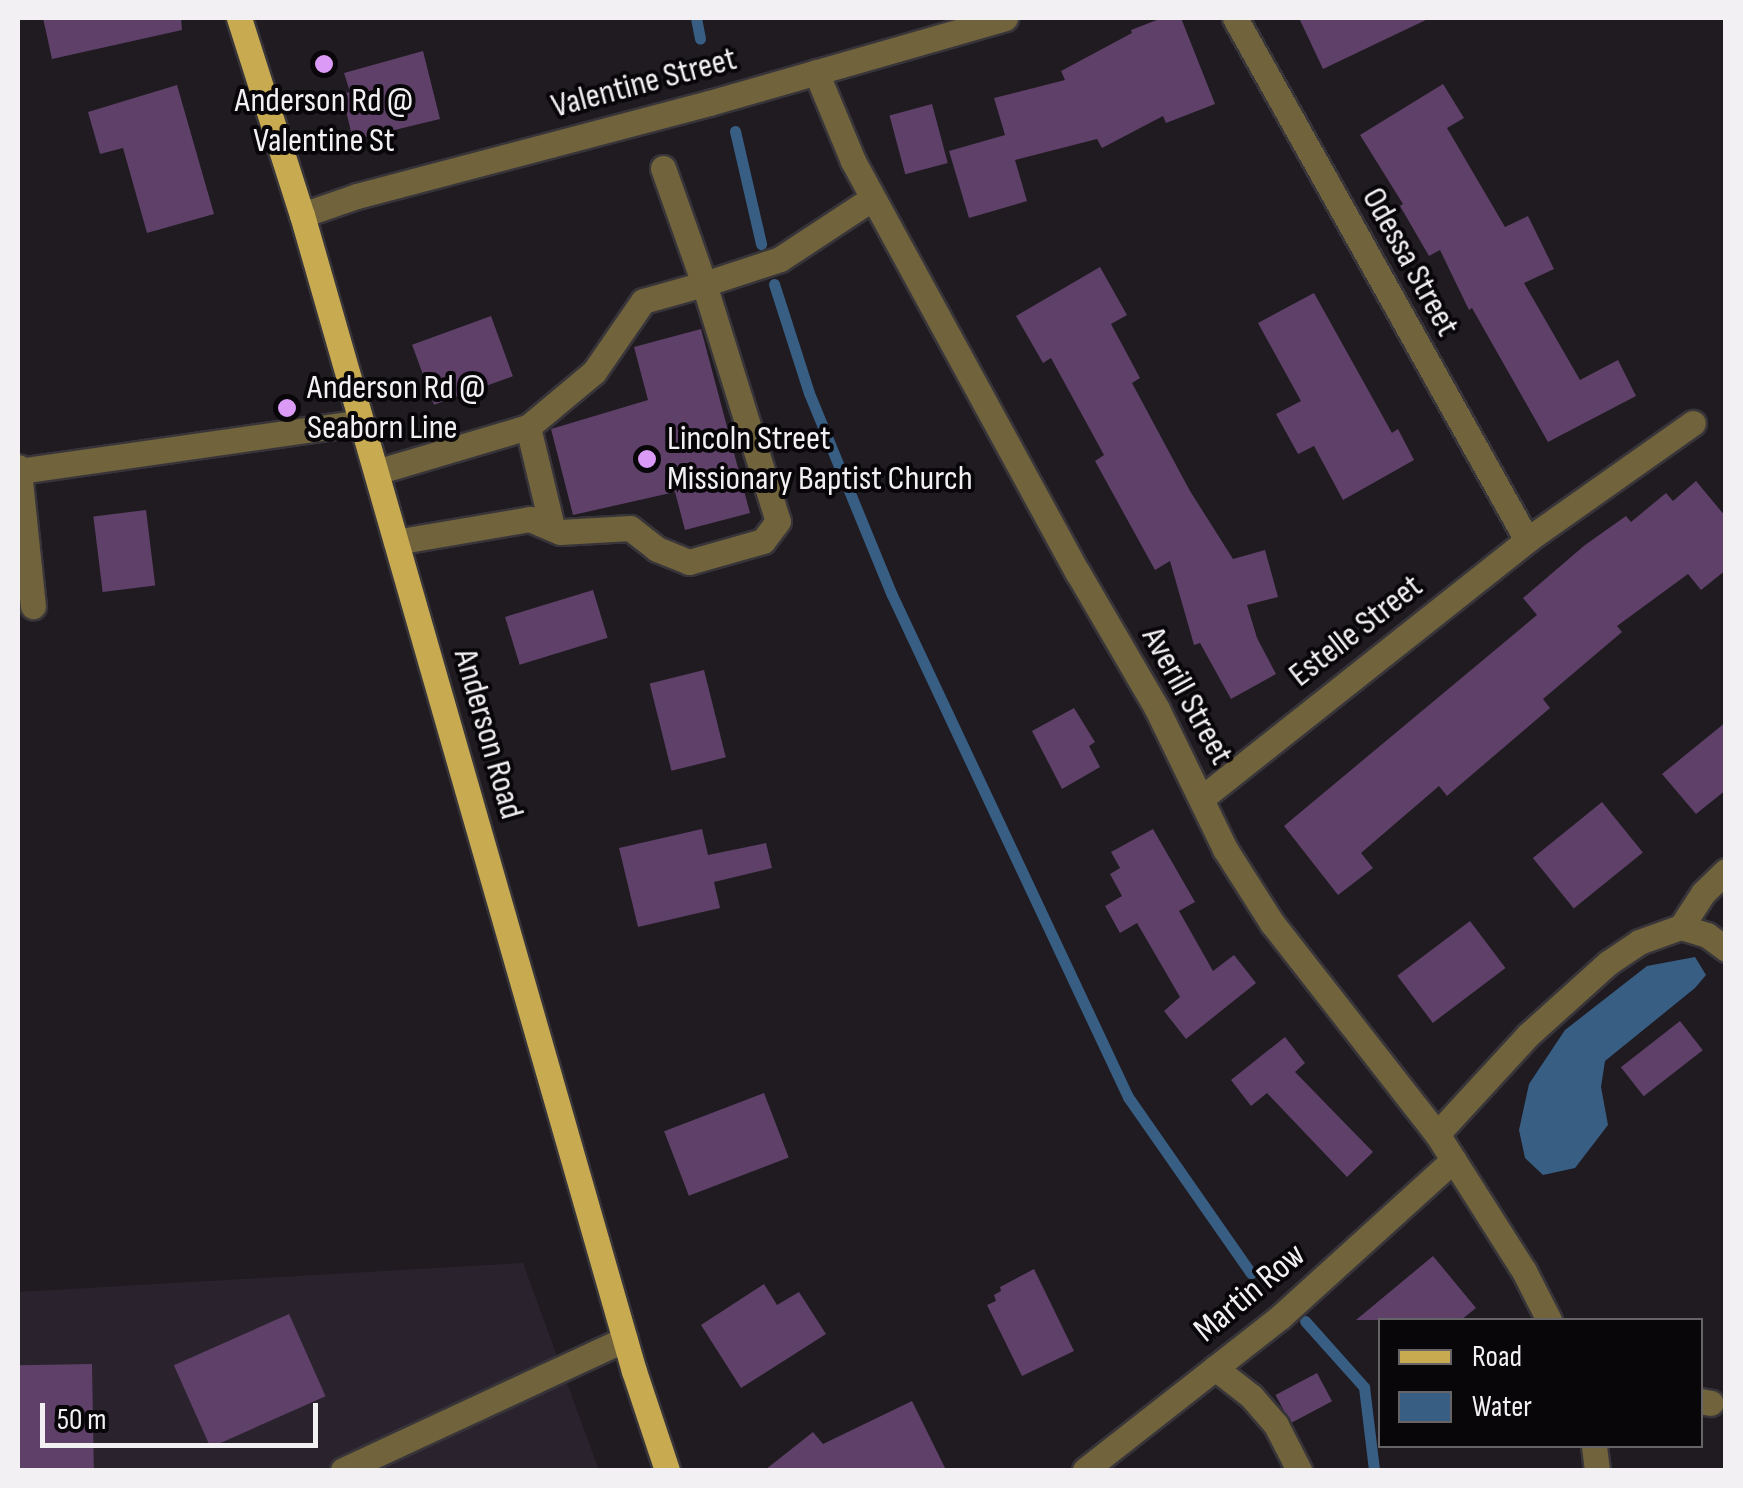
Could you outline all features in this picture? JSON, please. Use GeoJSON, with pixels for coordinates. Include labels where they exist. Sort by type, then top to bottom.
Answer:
{"type":"FeatureCollection","features":[{"type":"Feature","properties":{"kind":"main road","name":"Anderson Road"},"geometry":{"type":"LineString","coordinates":[[239,18],[302,215],[625,1340],[667,1470]]}},
{"type":"Feature","properties":{"kind":"street","name":"Valentine Street"},"geometry":{"type":"LineString","coordinates":[[302,215],[357,196],[1005,18]]}},
{"type":"Feature","properties":{"kind":"street","name":"Odessa Street"},"geometry":{"type":"LineString","coordinates":[[1234,18],[1527,540]]}},
{"type":"Feature","properties":{"kind":"street","name":"Averill Street"},"geometry":{"type":"LineString","coordinates":[[816,72],[873,198],[1202,798],[1224,849],[1272,923],[1437,1134],[1524,1271],[1548,1318]]}},
{"type":"Feature","properties":{"kind":"street"},"geometry":{"type":"LineString","coordinates":[[396,542],[530,518],[560,532],[630,528],[657,549],[690,562],[762,541],[778,521],[704,284],[663,168]]}},
{"type":"Feature","properties":{"kind":"street"},"geometry":{"type":"LineString","coordinates":[[376,472],[528,427],[594,372],[642,301],[780,258],[873,198]]}},
{"type":"Feature","properties":{"kind":"street"},"geometry":{"type":"LineString","coordinates":[[33,606],[18,469],[362,422]]}},
{"type":"Feature","properties":{"kind":"street","name":"Estelle Street"},"geometry":{"type":"LineString","coordinates":[[1202,798],[1527,540],[1693,424]]}},
{"type":"Feature","properties":{"kind":"street"},"geometry":{"type":"LineString","coordinates":[[528,427],[552,527]]}},
{"type":"Feature","properties":{"kind":"street"},"geometry":{"type":"LineString","coordinates":[[1681,927],[1703,893],[1726,872]]}},
{"type":"Feature","properties":{"kind":"street"},"geometry":{"type":"LineString","coordinates":[[1437,1134],[1528,1034],[1608,962],[1639,942],[1681,927],[1707,934],[1726,949]]}},
{"type":"Feature","properties":{"kind":"street","name":"Martin Row"},"geometry":{"type":"LineString","coordinates":[[1085,1470],[1280,1317],[1453,1160]]}},
{"type":"Feature","properties":{"kind":"street"},"geometry":{"type":"LineString","coordinates":[[343,1470],[625,1340]]}},
{"type":"Feature","properties":{"kind":"street"},"geometry":{"type":"LineString","coordinates":[[1215,1368],[1251,1396],[1276,1425],[1299,1470]]}},
{"type":"Feature","properties":{"kind":"shaded area"},"geometry":{"type":"Polygon","coordinates":[[[523,1263],[599,1470],[18,1470],[18,1292],[523,1263]]]}},
{"type":"Feature","properties":{"kind":"water"},"geometry":{"type":"Polygon","coordinates":[[[1695,957],[1706,975],[1695,988],[1605,1061],[1601,1087],[1608,1125],[1575,1168],[1543,1175],[1525,1158],[1519,1130],[1529,1084],[1565,1030],[1647,966],[1695,957]]]}},
{"type":"Feature","properties":{"kind":"building"},"geometry":{"type":"Polygon","coordinates":[[[43,18],[181,18],[182,30],[52,59],[43,18]]]}},
{"type":"Feature","properties":{"kind":"building"},"geometry":{"type":"Polygon","coordinates":[[[1162,18],[1181,18],[1215,104],[1166,123],[1163,116],[1102,148],[1097,139],[1015,160],[1027,201],[969,218],[949,151],[1005,135],[994,98],[1065,80],[1061,71],[1132,33],[1131,30],[1162,18]]]}},
{"type":"Feature","properties":{"kind":"building"},"geometry":{"type":"Polygon","coordinates":[[[1299,18],[1430,18],[1323,69],[1299,18]]]}},
{"type":"Feature","properties":{"kind":"building"},"geometry":{"type":"Polygon","coordinates":[[[423,51],[440,119],[353,140],[342,94],[350,92],[344,73],[423,51]]]}},
{"type":"Feature","properties":{"kind":"building"},"geometry":{"type":"Polygon","coordinates":[[[1443,84],[1464,118],[1447,128],[1505,227],[1528,216],[1554,269],[1524,283],[1580,380],[1618,360],[1636,396],[1548,442],[1472,308],[1469,310],[1440,250],[1429,256],[1400,206],[1403,204],[1360,135],[1443,84]]]}},
{"type":"Feature","properties":{"kind":"building"},"geometry":{"type":"Polygon","coordinates":[[[177,85],[214,214],[147,233],[123,148],[100,154],[88,112],[177,85]]]}},
{"type":"Feature","properties":{"kind":"building"},"geometry":{"type":"Polygon","coordinates":[[[932,104],[948,163],[905,174],[889,115],[932,104]]]}},
{"type":"Feature","properties":{"kind":"building"},"geometry":{"type":"Polygon","coordinates":[[[1100,267],[1127,315],[1111,324],[1140,378],[1132,383],[1190,491],[1233,559],[1265,550],[1278,597],[1247,605],[1257,638],[1276,674],[1231,699],[1200,643],[1194,645],[1170,561],[1155,570],[1095,461],[1104,455],[1051,358],[1043,363],[1016,316],[1100,267]]]}},
{"type":"Feature","properties":{"kind":"building"},"geometry":{"type":"Polygon","coordinates":[[[1314,293],[1392,433],[1398,429],[1414,460],[1343,500],[1314,446],[1298,454],[1276,414],[1301,401],[1258,323],[1314,293]]]}},
{"type":"Feature","properties":{"kind":"building"},"geometry":{"type":"Polygon","coordinates":[[[491,316],[513,376],[434,405],[412,345],[491,316]]]}},
{"type":"Feature","properties":{"kind":"building","name":"Lincoln Street Missionary Baptist Church"},"geometry":{"type":"Polygon","coordinates":[[[701,329],[750,513],[685,530],[675,492],[573,515],[551,429],[648,400],[634,347],[701,329]]]}},
{"type":"Feature","properties":{"kind":"building"},"geometry":{"type":"Polygon","coordinates":[[[1696,481],[1726,517],[1726,570],[1701,590],[1688,574],[1617,626],[1622,632],[1543,699],[1550,708],[1447,796],[1439,786],[1361,853],[1373,868],[1338,895],[1284,826],[1537,615],[1523,598],[1585,545],[1626,516],[1631,522],[1666,493],[1673,501],[1696,481]]]}},
{"type":"Feature","properties":{"kind":"building"},"geometry":{"type":"Polygon","coordinates":[[[146,510],[155,585],[103,592],[93,516],[146,510]]]}},
{"type":"Feature","properties":{"kind":"building"},"geometry":{"type":"Polygon","coordinates":[[[593,590],[608,638],[520,665],[505,617],[593,590]]]}},
{"type":"Feature","properties":{"kind":"building"},"geometry":{"type":"Polygon","coordinates":[[[704,670],[726,757],[671,771],[650,684],[704,670]]]}},
{"type":"Feature","properties":{"kind":"building"},"geometry":{"type":"Polygon","coordinates":[[[1074,708],[1095,742],[1089,746],[1100,767],[1062,789],[1032,731],[1074,708]]]}},
{"type":"Feature","properties":{"kind":"building"},"geometry":{"type":"Polygon","coordinates":[[[1726,722],[1726,790],[1696,814],[1662,774],[1726,722]]]}},
{"type":"Feature","properties":{"kind":"building"},"geometry":{"type":"Polygon","coordinates":[[[1602,802],[1643,853],[1574,909],[1533,858],[1602,802]]]}},
{"type":"Feature","properties":{"kind":"building"},"geometry":{"type":"Polygon","coordinates":[[[702,829],[708,855],[766,843],[772,868],[714,882],[720,908],[638,927],[619,848],[702,829]]]}},
{"type":"Feature","properties":{"kind":"building"},"geometry":{"type":"Polygon","coordinates":[[[1153,829],[1195,902],[1179,911],[1213,971],[1234,955],[1256,983],[1186,1039],[1164,1011],[1180,997],[1137,923],[1120,933],[1105,906],[1122,896],[1110,874],[1120,868],[1111,852],[1153,829]]]}},
{"type":"Feature","properties":{"kind":"building"},"geometry":{"type":"Polygon","coordinates":[[[1470,921],[1506,968],[1433,1023],[1397,976],[1470,921]]]}},
{"type":"Feature","properties":{"kind":"building"},"geometry":{"type":"Polygon","coordinates":[[[1680,1021],[1703,1050],[1644,1096],[1621,1067],[1680,1021]]]}},
{"type":"Feature","properties":{"kind":"building"},"geometry":{"type":"Polygon","coordinates":[[[1285,1037],[1305,1063],[1295,1072],[1373,1152],[1347,1177],[1267,1093],[1251,1106],[1231,1080],[1285,1037]]]}},
{"type":"Feature","properties":{"kind":"building"},"geometry":{"type":"Polygon","coordinates":[[[764,1093],[789,1157],[689,1196],[664,1131],[764,1093]]]}},
{"type":"Feature","properties":{"kind":"building"},"geometry":{"type":"Polygon","coordinates":[[[1433,1256],[1476,1308],[1464,1318],[1356,1320],[1433,1256]]]}},
{"type":"Feature","properties":{"kind":"building"},"geometry":{"type":"Polygon","coordinates":[[[1034,1269],[1074,1351],[1022,1376],[987,1305],[996,1301],[994,1295],[1001,1291],[1000,1287],[1034,1269]]]}},
{"type":"Feature","properties":{"kind":"building"},"geometry":{"type":"Polygon","coordinates":[[[764,1284],[777,1305],[799,1292],[826,1334],[741,1388],[701,1325],[764,1284]]]}},
{"type":"Feature","properties":{"kind":"building"},"geometry":{"type":"Polygon","coordinates":[[[289,1314],[326,1396],[210,1447],[174,1365],[289,1314]]]}},
{"type":"Feature","properties":{"kind":"building"},"geometry":{"type":"Polygon","coordinates":[[[92,1364],[94,1470],[20,1470],[18,1365],[92,1364]]]}},
{"type":"Feature","properties":{"kind":"building"},"geometry":{"type":"Polygon","coordinates":[[[1317,1373],[1332,1401],[1291,1423],[1276,1395],[1317,1373]]]}},
{"type":"Feature","properties":{"kind":"building"},"geometry":{"type":"Polygon","coordinates":[[[912,1401],[946,1470],[765,1470],[813,1432],[823,1444],[912,1401]]]}},
{"type":"Feature","properties":{"kind":"waterway"},"geometry":{"type":"LineString","coordinates":[[696,18],[700,39]]}},
{"type":"Feature","properties":{"kind":"waterway"},"geometry":{"type":"LineString","coordinates":[[735,131],[761,244]]}},
{"type":"Feature","properties":{"kind":"waterway"},"geometry":{"type":"LineString","coordinates":[[774,284],[809,393],[892,595],[1128,1097],[1251,1273]]}},
{"type":"Feature","properties":{"kind":"waterway"},"geometry":{"type":"LineString","coordinates":[[1305,1321],[1364,1387],[1374,1470]]}},
{"type":"Feature","properties":{"kind":"place","name":"Anderson Rd @ Valentine St"},"geometry":{"type":"Point","coordinates":[324,64]}},
{"type":"Feature","properties":{"kind":"place","name":"Anderson Rd @ Seaborn Line"},"geometry":{"type":"Point","coordinates":[287,408]}},
{"type":"Feature","properties":{"kind":"place","name":"Lincoln Street Missionary Baptist Church"},"geometry":{"type":"Point","coordinates":[647,459]}}]}
